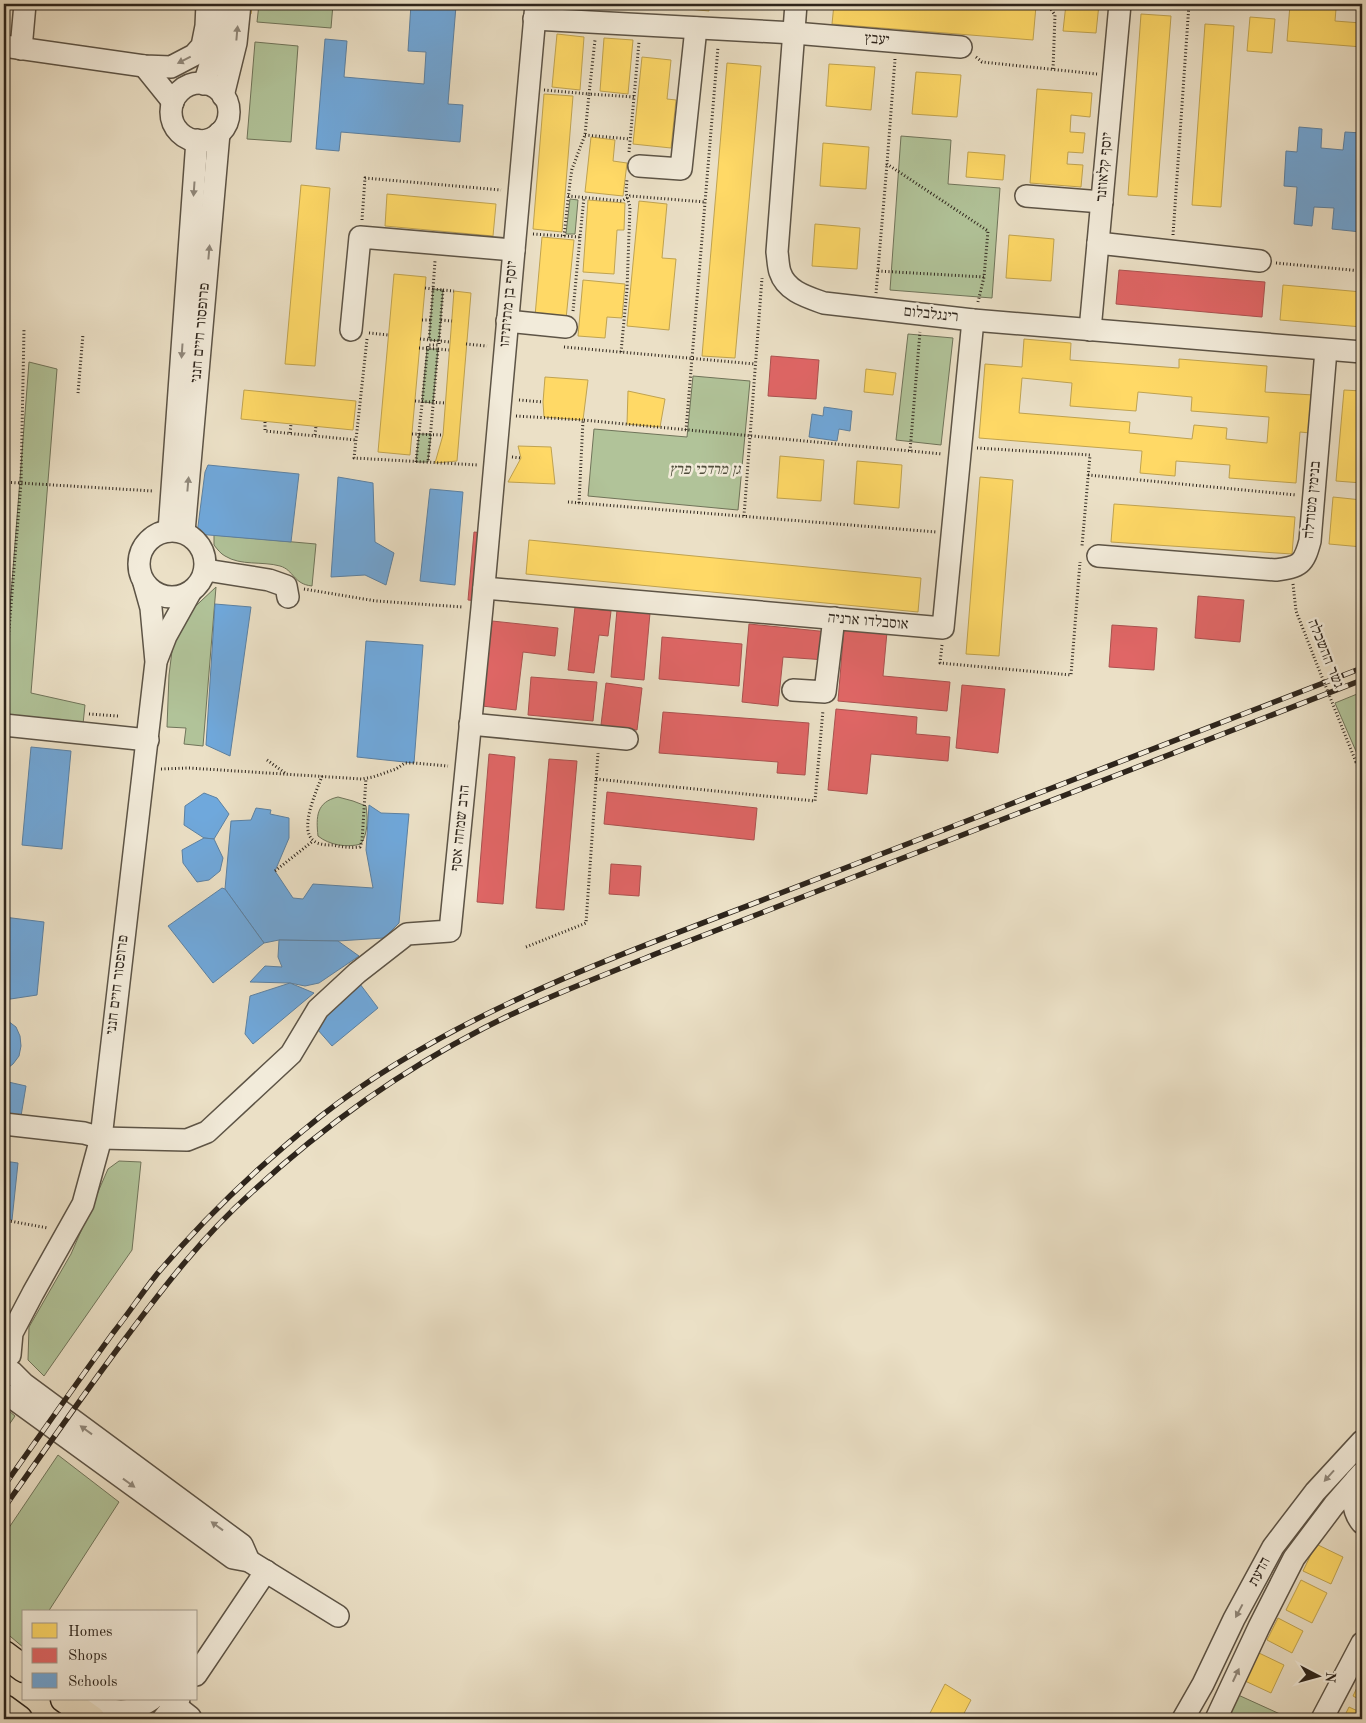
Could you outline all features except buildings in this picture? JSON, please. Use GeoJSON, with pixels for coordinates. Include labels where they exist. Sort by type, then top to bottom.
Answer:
{"type":"FeatureCollection","features":[{"type":"Feature","properties":{"kind":"main road"},"geometry":{"type":"LineString","coordinates":[[4,1654],[22,1668]]}},
{"type":"Feature","properties":{"kind":"main road"},"geometry":{"type":"LineString","coordinates":[[65,1700],[92,1719]]}},
{"type":"Feature","properties":{"kind":"main road"},"geometry":{"type":"LineString","coordinates":[[4,1708],[19,1719]]}},
{"type":"Feature","properties":{"kind":"street"},"geometry":{"type":"LineString","coordinates":[[25,4],[13,48],[144,66],[171,67],[194,55],[202,46],[206,26],[207,4]]}},
{"type":"Feature","properties":{"kind":"street"},"geometry":{"type":"LineString","coordinates":[[204,84],[220,34],[224,4]]}},
{"type":"Feature","properties":{"kind":"street"},"geometry":{"type":"LineString","coordinates":[[224,96],[236,43],[240,4]]}},
{"type":"Feature","properties":{"kind":"street","name":"רינגלבלום"},"geometry":{"type":"LineString","coordinates":[[796,4],[777,252],[780,272],[788,285],[804,296],[824,303],[973,320],[1362,352]]}},
{"type":"Feature","properties":{"kind":"street","name":"יוסף קלאוזנר"},"geometry":{"type":"LineString","coordinates":[[1090,330],[1120,4]]}},
{"type":"Feature","properties":{"kind":"street","name":"יוסף בן מתיתיהו"},"geometry":{"type":"LineString","coordinates":[[484,588],[535,12],[598,22],[794,32]]}},
{"type":"Feature","properties":{"kind":"street"},"geometry":{"type":"LineString","coordinates":[[632,165],[681,169],[696,28]]}},
{"type":"Feature","properties":{"kind":"street","name":"יעבץ"},"geometry":{"type":"LineString","coordinates":[[794,32],[961,47]]}},
{"type":"Feature","properties":{"kind":"street"},"geometry":{"type":"LineString","coordinates":[[144,66],[174,102]]}},
{"type":"Feature","properties":{"kind":"street"},"geometry":{"type":"LineString","coordinates":[[195,84],[204,84],[216,88],[224,96],[229,111],[225,127],[220,134],[212,139],[197,140],[184,136],[177,130],[171,111],[177,94],[195,84]]}},
{"type":"Feature","properties":{"kind":"street","name":"פרופסור חיים חנני"},"geometry":{"type":"LineString","coordinates":[[176,532],[220,134]]}},
{"type":"Feature","properties":{"kind":"street","name":"פרופסור חיים חנני"},"geometry":{"type":"LineString","coordinates":[[176,532],[172,492],[197,140]]}},
{"type":"Feature","properties":{"kind":"street"},"geometry":{"type":"LineString","coordinates":[[1026,196],[1102,202]]}},
{"type":"Feature","properties":{"kind":"street"},"geometry":{"type":"LineString","coordinates":[[351,330],[360,237],[514,241]]}},
{"type":"Feature","properties":{"kind":"street"},"geometry":{"type":"LineString","coordinates":[[1098,243],[1260,261]]}},
{"type":"Feature","properties":{"kind":"street","name":"אוסבלדו ארניה"},"geometry":{"type":"LineString","coordinates":[[484,588],[943,628],[954,534],[973,320]]}},
{"type":"Feature","properties":{"kind":"street"},"geometry":{"type":"LineString","coordinates":[[507,321],[568,333]]}},
{"type":"Feature","properties":{"kind":"street","name":"בנימין מטודלה"},"geometry":{"type":"LineString","coordinates":[[1098,556],[1276,570],[1293,568],[1301,562],[1307,554],[1310,541],[1326,350]]}},
{"type":"Feature","properties":{"kind":"street"},"geometry":{"type":"LineString","coordinates":[[176,532],[194,538],[202,547],[206,558],[206,570],[199,585],[190,593],[168,598],[157,594],[144,583],[140,572],[139,560],[142,550],[153,537],[158,534],[176,532]]}},
{"type":"Feature","properties":{"kind":"street"},"geometry":{"type":"LineString","coordinates":[[206,570],[269,580],[287,592]]}},
{"type":"Feature","properties":{"kind":"street","name":"פרופסור חיים חנני"},"geometry":{"type":"LineString","coordinates":[[7,1365],[12,1333],[32,1293],[83,1204],[101,1138],[156,662],[151,608],[144,583]]}},
{"type":"Feature","properties":{"kind":"street","name":"הרב שמחה אסף"},"geometry":{"type":"LineString","coordinates":[[101,1138],[187,1140],[207,1132],[290,1054],[318,1009],[357,973],[407,934],[450,931],[484,588]]}},
{"type":"Feature","properties":{"kind":"street","name":"פרופסור חיים חנני"},"geometry":{"type":"LineString","coordinates":[[156,662],[166,636],[190,593]]}},
{"type":"Feature","properties":{"kind":"street"},"geometry":{"type":"LineString","coordinates":[[793,690],[825,692],[834,618]]}},
{"type":"Feature","properties":{"kind":"street"},"geometry":{"type":"LineString","coordinates":[[470,724],[627,739]]}},
{"type":"Feature","properties":{"kind":"street"},"geometry":{"type":"LineString","coordinates":[[4,725],[148,740]]}},
{"type":"Feature","properties":{"kind":"street"},"geometry":{"type":"LineString","coordinates":[[4,1124],[84,1133],[101,1138]]}},
{"type":"Feature","properties":{"kind":"street","name":"פרופסור חיים חנני"},"geometry":{"type":"LineString","coordinates":[[4,1323],[32,1293]]}},
{"type":"Feature","properties":{"kind":"street"},"geometry":{"type":"LineString","coordinates":[[7,1365],[24,1384],[242,1545],[258,1566]]}},
{"type":"Feature","properties":{"kind":"street"},"geometry":{"type":"LineString","coordinates":[[4,1394],[14,1399],[233,1558],[258,1566],[338,1616]]}},
{"type":"Feature","properties":{"kind":"street","name":"הדעת"},"geometry":{"type":"LineString","coordinates":[[1182,1719],[1203,1684],[1234,1619],[1273,1547],[1315,1492],[1362,1441]]}},
{"type":"Feature","properties":{"kind":"street"},"geometry":{"type":"LineString","coordinates":[[1359,1477],[1353,1504],[1362,1524]]}},
{"type":"Feature","properties":{"kind":"street","name":"הדעת"},"geometry":{"type":"LineString","coordinates":[[1216,1719],[1294,1558],[1318,1525],[1359,1477]]}},
{"type":"Feature","properties":{"kind":"street"},"geometry":{"type":"LineString","coordinates":[[1318,1525],[1333,1520],[1348,1520],[1362,1524]]}},
{"type":"Feature","properties":{"kind":"street"},"geometry":{"type":"LineString","coordinates":[[198,1671],[258,1566]]}},
{"type":"Feature","properties":{"kind":"street"},"geometry":{"type":"LineString","coordinates":[[1322,1719],[1362,1643]]}},
{"type":"Feature","properties":{"kind":"street"},"geometry":{"type":"LineString","coordinates":[[86,1700],[106,1708],[124,1712],[137,1709],[150,1700]]}},
{"type":"Feature","properties":{"kind":"path"},"geometry":{"type":"LineString","coordinates":[[1047,4],[1055,15],[1053,70]]}},
{"type":"Feature","properties":{"kind":"path"},"geometry":{"type":"LineString","coordinates":[[1172,251],[1189,4]]}},
{"type":"Feature","properties":{"kind":"path"},"geometry":{"type":"LineString","coordinates":[[564,236],[572,169],[585,135],[598,22]]}},
{"type":"Feature","properties":{"kind":"path"},"geometry":{"type":"LineString","coordinates":[[621,352],[627,289],[630,207],[626,193],[632,165],[630,139],[641,24]]}},
{"type":"Feature","properties":{"kind":"path"},"geometry":{"type":"LineString","coordinates":[[686,430],[720,29]]}},
{"type":"Feature","properties":{"kind":"path"},"geometry":{"type":"LineString","coordinates":[[875,309],[896,41]]}},
{"type":"Feature","properties":{"kind":"path"},"geometry":{"type":"LineString","coordinates":[[961,47],[982,62],[1113,76]]}},
{"type":"Feature","properties":{"kind":"path"},"geometry":{"type":"LineString","coordinates":[[528,90],[634,97]]}},
{"type":"Feature","properties":{"kind":"path"},"geometry":{"type":"LineString","coordinates":[[585,135],[630,139]]}},
{"type":"Feature","properties":{"kind":"path"},"geometry":{"type":"LineString","coordinates":[[887,164],[988,231],[984,277],[973,320]]}},
{"type":"Feature","properties":{"kind":"path"},"geometry":{"type":"LineString","coordinates":[[360,237],[365,178],[519,192]]}},
{"type":"Feature","properties":{"kind":"path"},"geometry":{"type":"LineString","coordinates":[[568,196],[622,201],[630,196],[705,202]]}},
{"type":"Feature","properties":{"kind":"path"},"geometry":{"type":"LineString","coordinates":[[570,348],[568,333],[584,197]]}},
{"type":"Feature","properties":{"kind":"path"},"geometry":{"type":"LineString","coordinates":[[514,241],[564,236],[580,237]]}},
{"type":"Feature","properties":{"kind":"path"},"geometry":{"type":"LineString","coordinates":[[429,340],[435,260]]}},
{"type":"Feature","properties":{"kind":"path"},"geometry":{"type":"LineString","coordinates":[[1260,261],[1362,271]]}},
{"type":"Feature","properties":{"kind":"path"},"geometry":{"type":"LineString","coordinates":[[878,271],[984,277]]}},
{"type":"Feature","properties":{"kind":"path"},"geometry":{"type":"LineString","coordinates":[[744,516],[762,277]]}},
{"type":"Feature","properties":{"kind":"path"},"geometry":{"type":"LineString","coordinates":[[425,288],[454,291]]}},
{"type":"Feature","properties":{"kind":"path"},"geometry":{"type":"LineString","coordinates":[[416,462],[427,349],[428,345],[439,346],[443,290]]}},
{"type":"Feature","properties":{"kind":"path"},"geometry":{"type":"LineString","coordinates":[[910,451],[922,314]]}},
{"type":"Feature","properties":{"kind":"path"},"geometry":{"type":"LineString","coordinates":[[422,320],[430,320]]}},
{"type":"Feature","properties":{"kind":"path"},"geometry":{"type":"LineString","coordinates":[[441,320],[452,321]]}},
{"type":"Feature","properties":{"kind":"path"},"geometry":{"type":"LineString","coordinates":[[4,691],[21,483],[24,329]]}},
{"type":"Feature","properties":{"kind":"path"},"geometry":{"type":"LineString","coordinates":[[388,335],[368,333],[354,458],[480,466]]}},
{"type":"Feature","properties":{"kind":"path"},"geometry":{"type":"LineString","coordinates":[[568,333],[570,348]]}},
{"type":"Feature","properties":{"kind":"path"},"geometry":{"type":"LineString","coordinates":[[78,393],[84,334]]}},
{"type":"Feature","properties":{"kind":"path"},"geometry":{"type":"LineString","coordinates":[[420,339],[450,342]]}},
{"type":"Feature","properties":{"kind":"path"},"geometry":{"type":"LineString","coordinates":[[466,344],[495,346]]}},
{"type":"Feature","properties":{"kind":"path"},"geometry":{"type":"LineString","coordinates":[[419,348],[449,350]]}},
{"type":"Feature","properties":{"kind":"path"},"geometry":{"type":"LineString","coordinates":[[570,348],[755,364]]}},
{"type":"Feature","properties":{"kind":"path"},"geometry":{"type":"LineString","coordinates":[[428,462],[438,349]]}},
{"type":"Feature","properties":{"kind":"path"},"geometry":{"type":"LineString","coordinates":[[516,400],[543,402]]}},
{"type":"Feature","properties":{"kind":"path"},"geometry":{"type":"LineString","coordinates":[[415,401],[445,403]]}},
{"type":"Feature","properties":{"kind":"path"},"geometry":{"type":"LineString","coordinates":[[499,414],[583,420],[910,451],[1090,455],[1072,674],[940,664],[941,651]]}},
{"type":"Feature","properties":{"kind":"path"},"geometry":{"type":"LineString","coordinates":[[579,503],[583,420]]}},
{"type":"Feature","properties":{"kind":"path"},"geometry":{"type":"LineString","coordinates":[[265,422],[265,431],[356,440]]}},
{"type":"Feature","properties":{"kind":"path"},"geometry":{"type":"LineString","coordinates":[[290,433],[291,424]]}},
{"type":"Feature","properties":{"kind":"path"},"geometry":{"type":"LineString","coordinates":[[315,436],[316,426]]}},
{"type":"Feature","properties":{"kind":"path"},"geometry":{"type":"LineString","coordinates":[[412,434],[442,435]]}},
{"type":"Feature","properties":{"kind":"path"},"geometry":{"type":"LineString","coordinates":[[1088,475],[1314,496]]}},
{"type":"Feature","properties":{"kind":"path"},"geometry":{"type":"LineString","coordinates":[[4,482],[172,492]]}},
{"type":"Feature","properties":{"kind":"path"},"geometry":{"type":"LineString","coordinates":[[568,502],[954,534]]}},
{"type":"Feature","properties":{"kind":"path"},"geometry":{"type":"LineString","coordinates":[[287,592],[464,607]]}},
{"type":"Feature","properties":{"kind":"path","name":"גשר ההשכלה"},"geometry":{"type":"LineString","coordinates":[[1293,592],[1296,611],[1362,778]]}},
{"type":"Feature","properties":{"kind":"path"},"geometry":{"type":"LineString","coordinates":[[596,779],[815,801],[825,692]]}},
{"type":"Feature","properties":{"kind":"path"},"geometry":{"type":"LineString","coordinates":[[82,713],[118,716]]}},
{"type":"Feature","properties":{"kind":"path"},"geometry":{"type":"LineString","coordinates":[[526,947],[586,923],[599,737]]}},
{"type":"Feature","properties":{"kind":"path"},"geometry":{"type":"LineString","coordinates":[[267,760],[286,774]]}},
{"type":"Feature","properties":{"kind":"path"},"geometry":{"type":"LineString","coordinates":[[143,772],[166,768],[189,768],[366,778],[396,769],[405,763],[467,768]]}},
{"type":"Feature","properties":{"kind":"path"},"geometry":{"type":"LineString","coordinates":[[322,776],[308,818],[309,835],[313,841],[352,848],[360,847],[362,841],[366,778]]}},
{"type":"Feature","properties":{"kind":"path"},"geometry":{"type":"LineString","coordinates":[[275,871],[313,841]]}},
{"type":"Feature","properties":{"kind":"path"},"geometry":{"type":"LineString","coordinates":[[4,1220],[68,1232]]}},
{"type":"Feature","properties":{"kind":"green space"},"geometry":{"type":"Polygon","coordinates":[[[259,4],[333,4],[331,28],[257,22],[259,4]]]}},
{"type":"Feature","properties":{"kind":"green space"},"geometry":{"type":"Polygon","coordinates":[[[255,42],[298,46],[291,142],[247,139],[255,42]]]}},
{"type":"Feature","properties":{"kind":"green space"},"geometry":{"type":"Polygon","coordinates":[[[901,136],[951,140],[948,184],[1000,188],[992,298],[890,290],[901,136]]]}},
{"type":"Feature","properties":{"kind":"green space"},"geometry":{"type":"Polygon","coordinates":[[[570,199],[578,200],[575,234],[566,234],[570,199]]]}},
{"type":"Feature","properties":{"kind":"green space"},"geometry":{"type":"Polygon","coordinates":[[[433,289],[443,290],[439,341],[429,340],[433,289]]]}},
{"type":"Feature","properties":{"kind":"green space"},"geometry":{"type":"Polygon","coordinates":[[[908,334],[953,338],[941,445],[896,440],[908,334]]]}},
{"type":"Feature","properties":{"kind":"green space"},"geometry":{"type":"Polygon","coordinates":[[[427,349],[438,349],[433,403],[422,402],[427,349]]]}},
{"type":"Feature","properties":{"kind":"green space"},"geometry":{"type":"Polygon","coordinates":[[[29,362],[57,369],[31,693],[85,705],[83,724],[4,716],[4,660],[6,660],[29,362]]]}},
{"type":"Feature","properties":{"kind":"green space","name":"גן מרדכי פרץ"},"geometry":{"type":"Polygon","coordinates":[[[693,376],[750,381],[738,510],[588,496],[594,429],[687,437],[693,376]]]}},
{"type":"Feature","properties":{"kind":"green space"},"geometry":{"type":"Polygon","coordinates":[[[419,434],[431,434],[428,462],[416,462],[419,434]]]}},
{"type":"Feature","properties":{"kind":"green space"},"geometry":{"type":"Polygon","coordinates":[[[214,535],[316,544],[312,586],[301,583],[285,568],[280,566],[238,561],[225,556],[214,545],[214,535]]]}},
{"type":"Feature","properties":{"kind":"green space"},"geometry":{"type":"Polygon","coordinates":[[[216,587],[203,746],[184,744],[186,728],[167,727],[169,675],[174,635],[185,616],[216,587]]]}},
{"type":"Feature","properties":{"kind":"green space"},"geometry":{"type":"Polygon","coordinates":[[[1362,692],[1362,765],[1335,703],[1362,692]]]}},
{"type":"Feature","properties":{"kind":"green space"},"geometry":{"type":"Polygon","coordinates":[[[338,797],[366,806],[367,826],[361,844],[350,846],[338,845],[327,842],[318,836],[317,823],[321,807],[331,799],[338,797]]]}},
{"type":"Feature","properties":{"kind":"green space"},"geometry":{"type":"Polygon","coordinates":[[[119,1161],[141,1162],[132,1250],[44,1376],[28,1360],[29,1327],[71,1254],[108,1169],[119,1161]]]}},
{"type":"Feature","properties":{"kind":"green space"},"geometry":{"type":"Polygon","coordinates":[[[4,1407],[15,1416],[4,1432],[4,1407]]]}},
{"type":"Feature","properties":{"kind":"green space"},"geometry":{"type":"Polygon","coordinates":[[[58,1455],[119,1502],[49,1610],[22,1610],[22,1646],[4,1631],[4,1535],[58,1455]]]}},
{"type":"Feature","properties":{"kind":"green space"},"geometry":{"type":"Polygon","coordinates":[[[1236,1694],[1291,1719],[1224,1719],[1236,1694]]]}},
{"type":"Feature","properties":{"kind":"railway"},"geometry":{"type":"LineString","coordinates":[[4,1486],[151,1281],[195,1231],[256,1171],[321,1116],[374,1078],[430,1044],[488,1013],[608,960],[1362,668]]}},
{"type":"Feature","properties":{"kind":"railway"},"geometry":{"type":"LineString","coordinates":[[4,1508],[139,1320],[184,1263],[216,1227],[251,1193],[305,1146],[391,1082],[422,1063],[505,1017],[658,953],[1362,680]]}}]}
